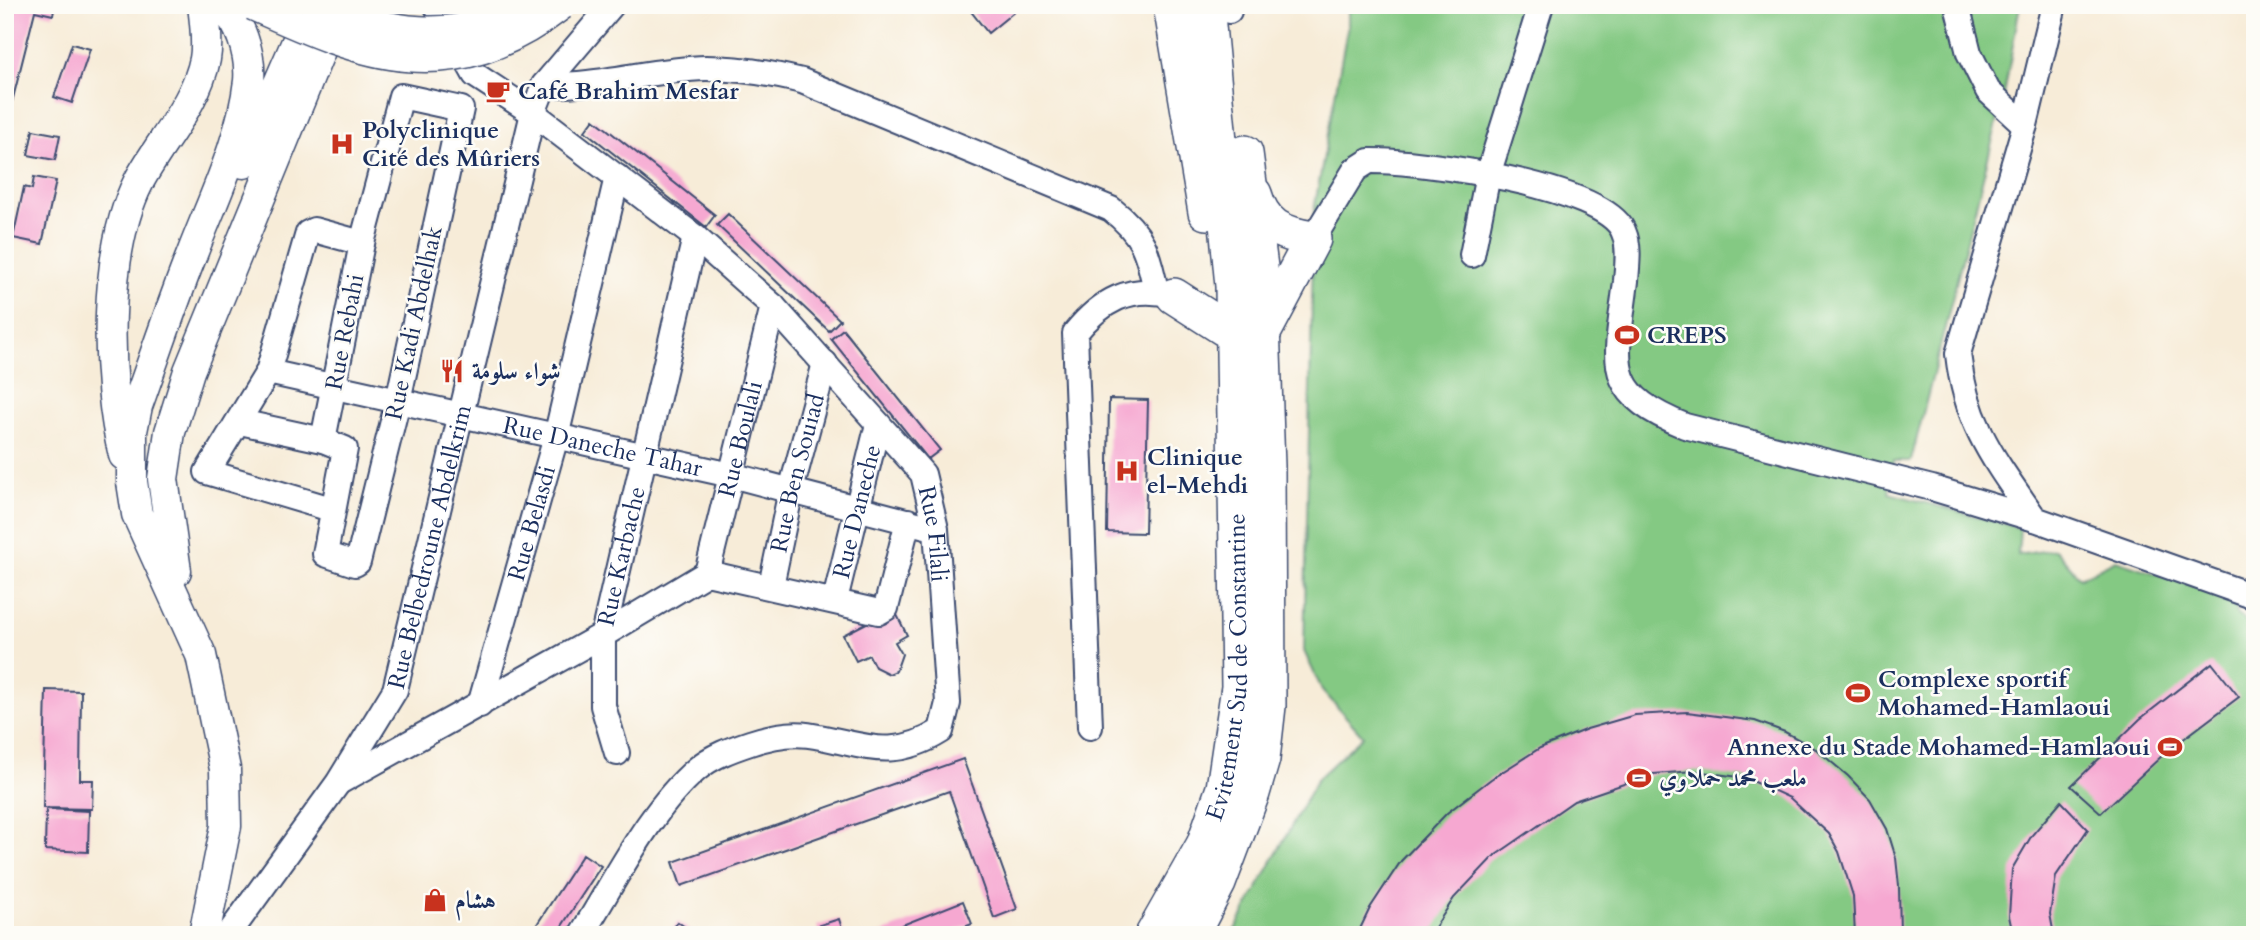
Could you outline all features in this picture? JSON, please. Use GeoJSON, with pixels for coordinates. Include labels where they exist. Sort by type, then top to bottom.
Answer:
{"type":"FeatureCollection","features":[{"type":"Feature","properties":{"kind":"highway"},"geometry":{"type":"LineString","coordinates":[[1171,5],[1217,279],[1233,393]]}},
{"type":"Feature","properties":{"kind":"highway","name":"Evitement Sud de Constantine"},"geometry":{"type":"LineString","coordinates":[[1191,935],[1238,835],[1262,759],[1268,706],[1270,616],[1260,267],[1223,7]]}},
{"type":"Feature","properties":{"kind":"highway","name":"Evitement Sud de Constantine"},"geometry":{"type":"LineString","coordinates":[[1153,935],[1205,845],[1224,788],[1235,729],[1240,641],[1233,393],[1233,286],[1219,110],[1223,7]]}},
{"type":"Feature","properties":{"kind":"highway"},"geometry":{"type":"LineString","coordinates":[[1247,170],[1257,206],[1267,222],[1285,233],[1313,239],[1263,333]]}},
{"type":"Feature","properties":{"kind":"highway"},"geometry":{"type":"LineString","coordinates":[[1165,293],[1204,295],[1217,279]]}},
{"type":"Feature","properties":{"kind":"highway"},"geometry":{"type":"LineString","coordinates":[[1165,293],[1224,328]]}},
{"type":"Feature","properties":{"kind":"main road"},"geometry":{"type":"LineString","coordinates":[[204,5],[205,60],[184,108],[138,183],[121,230],[112,305],[114,416],[132,482],[137,514],[183,610],[201,655],[225,769],[226,826],[204,935]]}},
{"type":"Feature","properties":{"kind":"main road"},"geometry":{"type":"LineString","coordinates":[[132,482],[132,431],[137,406],[244,108],[249,78],[245,48],[237,23],[218,5]]}},
{"type":"Feature","properties":{"kind":"main road"},"geometry":{"type":"LineString","coordinates":[[253,5],[318,35],[372,53],[425,58],[469,53],[512,37],[561,5]]}},
{"type":"Feature","properties":{"kind":"main road"},"geometry":{"type":"LineString","coordinates":[[183,610],[145,483],[146,449],[153,409],[245,162],[314,5],[384,29],[425,33],[475,26],[522,5]]}},
{"type":"Feature","properties":{"kind":"main road"},"geometry":{"type":"LineString","coordinates":[[183,610],[163,479],[170,432],[195,358],[313,60],[338,5]]}},
{"type":"Feature","properties":{"kind":"street","name":"Rue Filali"},"geometry":{"type":"LineString","coordinates":[[436,5],[475,75],[533,113],[695,237],[773,306],[923,474],[936,529],[948,703],[941,730],[921,743],[890,750],[805,734],[771,736],[727,751],[699,768],[665,803],[581,935]]}},
{"type":"Feature","properties":{"kind":"street","name":"Rue Belbedroune Abdelkrim"},"geometry":{"type":"LineString","coordinates":[[228,935],[338,783],[395,690],[533,113],[544,85],[612,5]]}},
{"type":"Feature","properties":{"kind":"street"},"geometry":{"type":"LineString","coordinates":[[1472,255],[1488,174],[1541,5]]}},
{"type":"Feature","properties":{"kind":"street"},"geometry":{"type":"LineString","coordinates":[[1957,5],[1969,53],[1988,92],[2025,125]]}},
{"type":"Feature","properties":{"kind":"street"},"geometry":{"type":"LineString","coordinates":[[2035,519],[1972,421],[1962,390],[1958,354],[2025,125],[2054,5]]}},
{"type":"Feature","properties":{"kind":"street"},"geometry":{"type":"LineString","coordinates":[[544,85],[607,83],[703,68],[754,69],[802,81],[1004,162],[1111,209],[1133,226],[1146,247],[1165,293],[1119,296],[1093,311],[1075,333],[1090,727]]}},
{"type":"Feature","properties":{"kind":"street","name":"Rue Rebahi"},"geometry":{"type":"LineString","coordinates":[[323,440],[362,243],[401,96]]}},
{"type":"Feature","properties":{"kind":"street","name":"Rue Kadi Abdelhak"},"geometry":{"type":"LineString","coordinates":[[331,509],[325,554],[358,562],[398,401],[461,109],[401,96]]}},
{"type":"Feature","properties":{"kind":"street"},"geometry":{"type":"LineString","coordinates":[[1313,239],[1355,170],[1369,161],[1488,174],[1573,197],[1619,222],[1625,234],[1627,266],[1619,342],[1620,378],[1636,402],[1656,415],[1685,426],[1918,485],[2035,519],[2255,597]]}},
{"type":"Feature","properties":{"kind":"street","name":"Rue Belasdi"},"geometry":{"type":"LineString","coordinates":[[480,705],[556,437],[617,177]]}},
{"type":"Feature","properties":{"kind":"street"},"geometry":{"type":"LineString","coordinates":[[240,422],[323,440],[345,449],[331,509],[207,474],[268,372],[308,233],[314,230],[362,243]]}},
{"type":"Feature","properties":{"kind":"street","name":"Rue Karbache"},"geometry":{"type":"LineString","coordinates":[[617,753],[603,706],[603,635],[695,237]]}},
{"type":"Feature","properties":{"kind":"street","name":"Rue Boulali"},"geometry":{"type":"LineString","coordinates":[[707,573],[773,306]]}},
{"type":"Feature","properties":{"kind":"street","name":"Rue Ben Souiad"},"geometry":{"type":"LineString","coordinates":[[771,586],[791,490],[825,363]]}},
{"type":"Feature","properties":{"kind":"street","name":"Rue Daneche Tahar"},"geometry":{"type":"LineString","coordinates":[[268,372],[731,475],[936,529]]}},
{"type":"Feature","properties":{"kind":"street","name":"Rue Daneche"},"geometry":{"type":"LineString","coordinates":[[835,600],[878,424]]}},
{"type":"Feature","properties":{"kind":"street"},"geometry":{"type":"LineString","coordinates":[[338,783],[480,705],[707,573],[879,612],[886,608],[908,521]]}},
{"type":"Feature","properties":{"kind":"green space"},"geometry":{"type":"Polygon","coordinates":[[[1348,5],[2020,5],[2004,95],[1911,461],[1893,461],[1889,493],[2020,528],[2018,555],[2055,549],[2080,578],[2116,560],[2235,600],[2237,615],[2255,625],[2255,935],[1232,935],[1317,779],[1363,736],[1322,690],[1304,651],[1314,210],[1348,24],[1348,5]]]}},
{"type":"Feature","properties":{"kind":"building"},"geometry":{"type":"Polygon","coordinates":[[[5,5],[55,5],[53,15],[35,11],[6,126],[5,5]]]}},
{"type":"Feature","properties":{"kind":"building"},"geometry":{"type":"Polygon","coordinates":[[[966,5],[1019,5],[1020,7],[988,33],[966,5]]]}},
{"type":"Feature","properties":{"kind":"building"},"geometry":{"type":"Polygon","coordinates":[[[72,44],[90,49],[72,103],[54,97],[72,44]]]}},
{"type":"Feature","properties":{"kind":"building"},"geometry":{"type":"Polygon","coordinates":[[[594,119],[715,215],[706,227],[585,131],[594,119]]]}},
{"type":"Feature","properties":{"kind":"building"},"geometry":{"type":"Polygon","coordinates":[[[33,130],[60,135],[55,160],[28,155],[33,130]]]}},
{"type":"Feature","properties":{"kind":"building"},"geometry":{"type":"Polygon","coordinates":[[[34,177],[56,181],[42,244],[13,238],[24,187],[32,189],[34,177]]]}},
{"type":"Feature","properties":{"kind":"building"},"geometry":{"type":"Polygon","coordinates":[[[728,214],[840,320],[829,331],[717,225],[728,214]]]}},
{"type":"Feature","properties":{"kind":"building"},"geometry":{"type":"Polygon","coordinates":[[[843,329],[940,450],[928,459],[831,339],[843,329]]]}},
{"type":"Feature","properties":{"kind":"building"},"geometry":{"type":"Polygon","coordinates":[[[1109,399],[1148,400],[1145,533],[1107,532],[1109,399]]]}},
{"type":"Feature","properties":{"kind":"building"},"geometry":{"type":"Polygon","coordinates":[[[894,609],[907,635],[895,642],[902,654],[896,671],[889,674],[875,667],[869,655],[856,661],[843,635],[894,609]]]}},
{"type":"Feature","properties":{"kind":"building"},"geometry":{"type":"Polygon","coordinates":[[[2212,663],[2239,697],[2165,753],[2101,813],[2071,786],[2140,719],[2212,663]]]}},
{"type":"Feature","properties":{"kind":"building"},"geometry":{"type":"Polygon","coordinates":[[[46,690],[81,691],[80,780],[93,780],[92,809],[43,808],[46,690]]]}},
{"type":"Feature","properties":{"kind":"building"},"geometry":{"type":"Polygon","coordinates":[[[1687,712],[1755,721],[1785,732],[1816,749],[1870,799],[1887,829],[1896,858],[1900,935],[1855,935],[1853,896],[1839,852],[1829,834],[1790,798],[1746,778],[1695,771],[1653,774],[1574,801],[1493,857],[1454,898],[1430,935],[1357,935],[1370,908],[1401,861],[1447,813],[1491,779],[1540,748],[1587,729],[1635,715],[1687,712]]]}},
{"type":"Feature","properties":{"kind":"building"},"geometry":{"type":"Polygon","coordinates":[[[963,759],[1017,909],[994,918],[949,791],[681,886],[673,862],[963,759]]]}},
{"type":"Feature","properties":{"kind":"building"},"geometry":{"type":"Polygon","coordinates":[[[2061,801],[2088,829],[2056,876],[2050,914],[2054,935],[2013,935],[2009,916],[2012,869],[2032,835],[2061,801]]]}},
{"type":"Feature","properties":{"kind":"building"},"geometry":{"type":"Polygon","coordinates":[[[46,809],[89,811],[88,852],[45,850],[46,809]]]}},
{"type":"Feature","properties":{"kind":"building"},"geometry":{"type":"Polygon","coordinates":[[[583,854],[601,866],[556,935],[530,935],[583,854]]]}},
{"type":"Feature","properties":{"kind":"building"},"geometry":{"type":"Polygon","coordinates":[[[963,901],[972,924],[944,935],[877,935],[963,901]]]}},
{"type":"Feature","properties":{"kind":"building"},"geometry":{"type":"Polygon","coordinates":[[[839,919],[844,935],[820,935],[817,926],[839,919]]]}},
{"type":"Feature","properties":{"kind":"building"},"geometry":{"type":"Polygon","coordinates":[[[678,922],[696,935],[668,935],[678,922]]]}},
{"type":"Feature","properties":{"kind":"place","name":"Café Brahim Mesfar"},"geometry":{"type":"Point","coordinates":[498,91]}},
{"type":"Feature","properties":{"kind":"place","name":"Polyclinique Cité des Mûriers"},"geometry":{"type":"Point","coordinates":[342,144]}},
{"type":"Feature","properties":{"kind":"place","name":"CREPS"},"geometry":{"type":"Point","coordinates":[1627,335]}},
{"type":"Feature","properties":{"kind":"place","name":"شواء سلومة"},"geometry":{"type":"Point","coordinates":[452,371]}},
{"type":"Feature","properties":{"kind":"place","name":"Clinique el-Mehdi"},"geometry":{"type":"Point","coordinates":[1127,471]}},
{"type":"Feature","properties":{"kind":"place","name":"Complexe sportif Mohamed-Hamlaoui"},"geometry":{"type":"Point","coordinates":[1858,693]}},
{"type":"Feature","properties":{"kind":"place","name":"Annexe du Stade Mohamed-Hamlaoui"},"geometry":{"type":"Point","coordinates":[2170,747]}},
{"type":"Feature","properties":{"kind":"place","name":"ملعب محمد حملاوي"},"geometry":{"type":"Point","coordinates":[1639,778]}},
{"type":"Feature","properties":{"kind":"place","name":"هشام"},"geometry":{"type":"Point","coordinates":[435,900]}}]}
